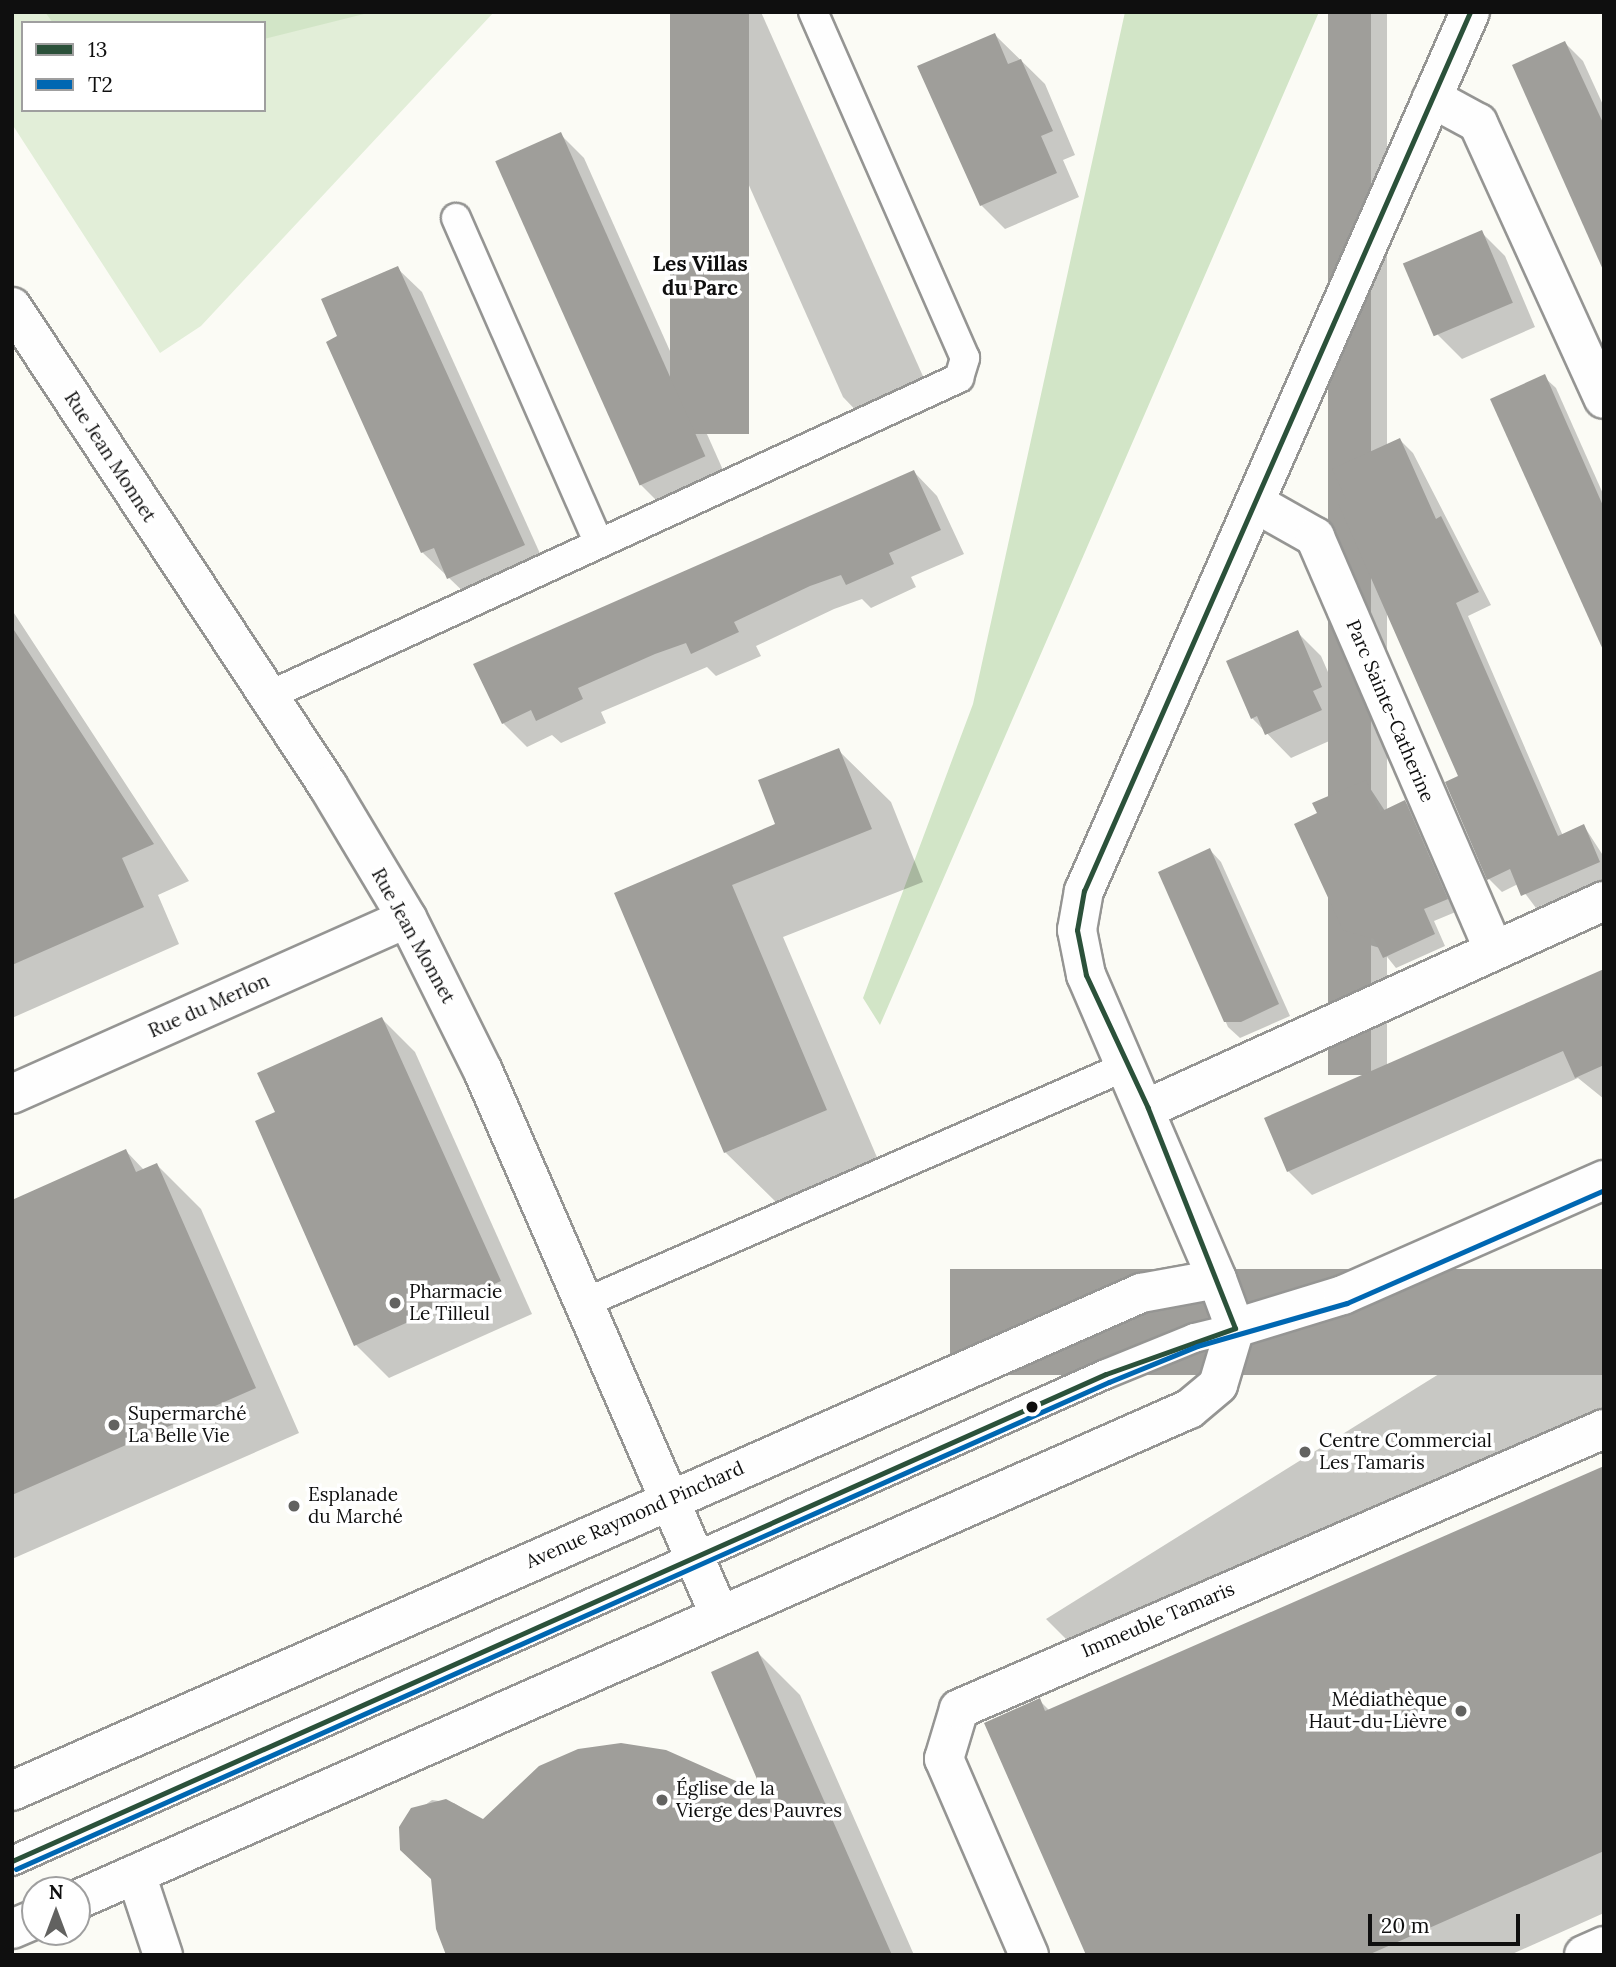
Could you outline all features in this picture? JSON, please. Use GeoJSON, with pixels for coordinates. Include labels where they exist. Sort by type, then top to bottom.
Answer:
{"type":"FeatureCollection","features":[{"type":"Feature","properties":{"kind":"street"},"geometry":{"type":"LineString","coordinates":[[91,1894],[1189,1409],[1218,1385],[1235,1328],[1148,1108],[1086,975],[1077,930],[1084,891],[1470,12]]}},
{"type":"Feature","properties":{"kind":"street"},"geometry":{"type":"LineString","coordinates":[[1432,99],[1478,123],[1604,399]]}},
{"type":"Feature","properties":{"kind":"street","name":"Rue Jean Monnet"},"geometry":{"type":"LineString","coordinates":[[14,313],[268,696],[407,918],[479,1061],[582,1304],[720,1616]]}},
{"type":"Feature","properties":{"kind":"street","name":"Parc Sainte-Catherine"},"geometry":{"type":"LineString","coordinates":[[1255,503],[1315,537],[1493,949]]}},
{"type":"Feature","properties":{"kind":"street"},"geometry":{"type":"LineString","coordinates":[[1148,1108],[1493,949],[1604,901]]}},
{"type":"Feature","properties":{"kind":"street","name":"Rue du Merlon"},"geometry":{"type":"LineString","coordinates":[[12,1094],[407,918]]}},
{"type":"Feature","properties":{"kind":"street"},"geometry":{"type":"LineString","coordinates":[[1235,1328],[1343,1295],[1604,1180]]}},
{"type":"Feature","properties":{"kind":"street","name":"Avenue Raymond Pinchard"},"geometry":{"type":"LineString","coordinates":[[12,1791],[1141,1293],[1217,1279]]}},
{"type":"Feature","properties":{"kind":"street","name":"Immeuble Tamaris"},"geometry":{"type":"LineString","coordinates":[[1029,1955],[944,1759],[959,1709],[1604,1429]]}},
{"type":"Feature","properties":{"kind":"street"},"geometry":{"type":"LineString","coordinates":[[136,1874],[163,1955]]}},
{"type":"Feature","properties":{"kind":"street"},"geometry":{"type":"LineString","coordinates":[[1584,1955],[1604,1946]]}},
{"type":"Feature","properties":{"kind":"lane"},"geometry":{"type":"LineString","coordinates":[[268,696],[959,378],[965,358],[813,12]]}},
{"type":"Feature","properties":{"kind":"lane"},"geometry":{"type":"LineString","coordinates":[[456,218],[598,542]]}},
{"type":"Feature","properties":{"kind":"lane"},"geometry":{"type":"LineString","coordinates":[[582,1304],[1129,1065]]}},
{"type":"Feature","properties":{"kind":"lane"},"geometry":{"type":"LineString","coordinates":[[12,1861],[1106,1374],[1194,1338],[1235,1328]]}},
{"type":"Feature","properties":{"kind":"green space"},"geometry":{"type":"Polygon","coordinates":[[[12,12],[494,12],[201,326],[160,353],[12,124],[12,12]]]}},
{"type":"Feature","properties":{"kind":"green space"},"geometry":{"type":"Polygon","coordinates":[[[45,12],[372,12],[266,38],[266,21],[52,21],[45,12]]]}},
{"type":"Feature","properties":{"kind":"green space"},"geometry":{"type":"Polygon","coordinates":[[[1125,12],[1319,12],[880,1025],[863,998],[973,704],[1125,12]]]}},
{"type":"Feature","properties":{"kind":"building"},"geometry":{"type":"Polygon","coordinates":[[[670,12],[749,12],[749,434],[670,434],[670,12]]]}},
{"type":"Feature","properties":{"kind":"building"},"geometry":{"type":"Polygon","coordinates":[[[1328,12],[1371,12],[1371,1075],[1328,1075],[1328,12]]]}},
{"type":"Feature","properties":{"kind":"building"},"geometry":{"type":"Polygon","coordinates":[[[995,33],[1008,64],[1021,59],[1053,131],[1041,136],[1057,173],[980,206],[917,66],[995,33]]]}},
{"type":"Feature","properties":{"kind":"building"},"geometry":{"type":"Polygon","coordinates":[[[1565,41],[1604,125],[1604,272],[1512,65],[1565,41]]]}},
{"type":"Feature","properties":{"kind":"building"},"geometry":{"type":"Polygon","coordinates":[[[561,132],[705,456],[640,486],[495,161],[561,132]]]}},
{"type":"Feature","properties":{"kind":"building"},"geometry":{"type":"Polygon","coordinates":[[[1482,230],[1513,303],[1434,336],[1403,264],[1482,230]]]}},
{"type":"Feature","properties":{"kind":"building"},"geometry":{"type":"Polygon","coordinates":[[[398,266],[525,545],[447,579],[434,548],[421,553],[326,342],[337,336],[321,299],[398,266]]]}},
{"type":"Feature","properties":{"kind":"building"},"geometry":{"type":"Polygon","coordinates":[[[1545,374],[1604,508],[1604,652],[1490,399],[1545,374]]]}},
{"type":"Feature","properties":{"kind":"building"},"geometry":{"type":"Polygon","coordinates":[[[1400,438],[1436,519],[1441,516],[1479,592],[1456,603],[1558,836],[1584,824],[1600,862],[1521,896],[1510,869],[1487,880],[1445,782],[1458,776],[1338,503],[1346,499],[1332,469],[1400,438]]]}},
{"type":"Feature","properties":{"kind":"building"},"geometry":{"type":"Polygon","coordinates":[[[914,470],[941,530],[889,553],[894,564],[846,585],[841,575],[810,586],[734,622],[739,632],[691,654],[686,643],[655,654],[578,688],[583,699],[536,721],[531,710],[502,724],[473,664],[914,470]]]}},
{"type":"Feature","properties":{"kind":"building"},"geometry":{"type":"Polygon","coordinates":[[[12,627],[154,844],[122,858],[144,907],[12,965],[12,627]]]}},
{"type":"Feature","properties":{"kind":"building"},"geometry":{"type":"Polygon","coordinates":[[[1298,630],[1322,687],[1313,691],[1322,710],[1265,735],[1257,716],[1251,719],[1226,661],[1298,630]]]}},
{"type":"Feature","properties":{"kind":"building"},"geometry":{"type":"Polygon","coordinates":[[[839,748],[872,829],[732,885],[827,1110],[724,1153],[614,893],[775,824],[758,780],[839,748]]]}},
{"type":"Feature","properties":{"kind":"building"},"geometry":{"type":"Polygon","coordinates":[[[1366,780],[1380,812],[1405,800],[1448,899],[1424,909],[1435,934],[1383,958],[1374,939],[1343,930],[1294,824],[1317,813],[1312,803],[1366,780]]]}},
{"type":"Feature","properties":{"kind":"building"},"geometry":{"type":"Polygon","coordinates":[[[1210,848],[1279,1004],[1241,1022],[1224,1022],[1158,872],[1210,848]]]}},
{"type":"Feature","properties":{"kind":"building"},"geometry":{"type":"Polygon","coordinates":[[[1604,969],[1604,1065],[1575,1078],[1563,1051],[1287,1172],[1264,1118],[1604,969]]]}},
{"type":"Feature","properties":{"kind":"building"},"geometry":{"type":"Polygon","coordinates":[[[382,1017],[501,1281],[354,1346],[255,1121],[275,1112],[257,1073],[382,1017]]]}},
{"type":"Feature","properties":{"kind":"building"},"geometry":{"type":"Polygon","coordinates":[[[126,1149],[136,1172],[157,1163],[256,1388],[12,1495],[12,1200],[126,1149]]]}},
{"type":"Feature","properties":{"kind":"building"},"geometry":{"type":"Polygon","coordinates":[[[950,1269],[1604,1269],[1604,1375],[950,1375],[950,1269]]]}},
{"type":"Feature","properties":{"kind":"building"},"geometry":{"type":"Polygon","coordinates":[[[1604,1466],[1604,1851],[1368,1955],[1086,1955],[984,1723],[1040,1698],[1045,1711],[1604,1466]]]}},
{"type":"Feature","properties":{"kind":"building","name":"Église de la Vierge des Pauvres"},"geometry":{"type":"Polygon","coordinates":[[[758,1651],[892,1955],[446,1955],[436,1929],[431,1879],[400,1850],[399,1827],[411,1808],[446,1799],[483,1819],[539,1766],[578,1749],[621,1743],[666,1750],[763,1793],[711,1672],[758,1651]]]}},
{"type":"Feature","properties":{"kind":"transit line","name":"13"},"geometry":{"type":"LineString","coordinates":[[1235,1328],[1148,1108],[1086,975],[1077,930],[1084,891],[1470,12]]}},
{"type":"Feature","properties":{"kind":"transit line","name":"T2"},"geometry":{"type":"LineString","coordinates":[[16,1869],[1109,1382],[1197,1346],[1347,1303],[1604,1190]]}},
{"type":"Feature","properties":{"kind":"transit line","name":"13"},"geometry":{"type":"LineString","coordinates":[[12,1861],[1106,1374],[1235,1328]]}},
{"type":"Feature","properties":{"kind":"place","name":"Pharmacie Le Tilleul"},"geometry":{"type":"Point","coordinates":[395,1303]}},
{"type":"Feature","properties":{"kind":"place","name":"Supermarché La Belle Vie"},"geometry":{"type":"Point","coordinates":[114,1425]}},
{"type":"Feature","properties":{"kind":"place","name":"Centre Commercial Les Tamaris"},"geometry":{"type":"Point","coordinates":[1305,1452]}},
{"type":"Feature","properties":{"kind":"place","name":"Esplanade du Marché"},"geometry":{"type":"Point","coordinates":[294,1506]}},
{"type":"Feature","properties":{"kind":"place","name":"Médiathèque Haut-du-Lièvre"},"geometry":{"type":"Point","coordinates":[1461,1711]}},
{"type":"Feature","properties":{"kind":"place","name":"Église de la Vierge des Pauvres"},"geometry":{"type":"Point","coordinates":[662,1800]}},
{"type":"Feature","properties":{"kind":"district","name":"Les Villas du Parc"},"geometry":{"type":"Point","coordinates":[700,276]}}]}
